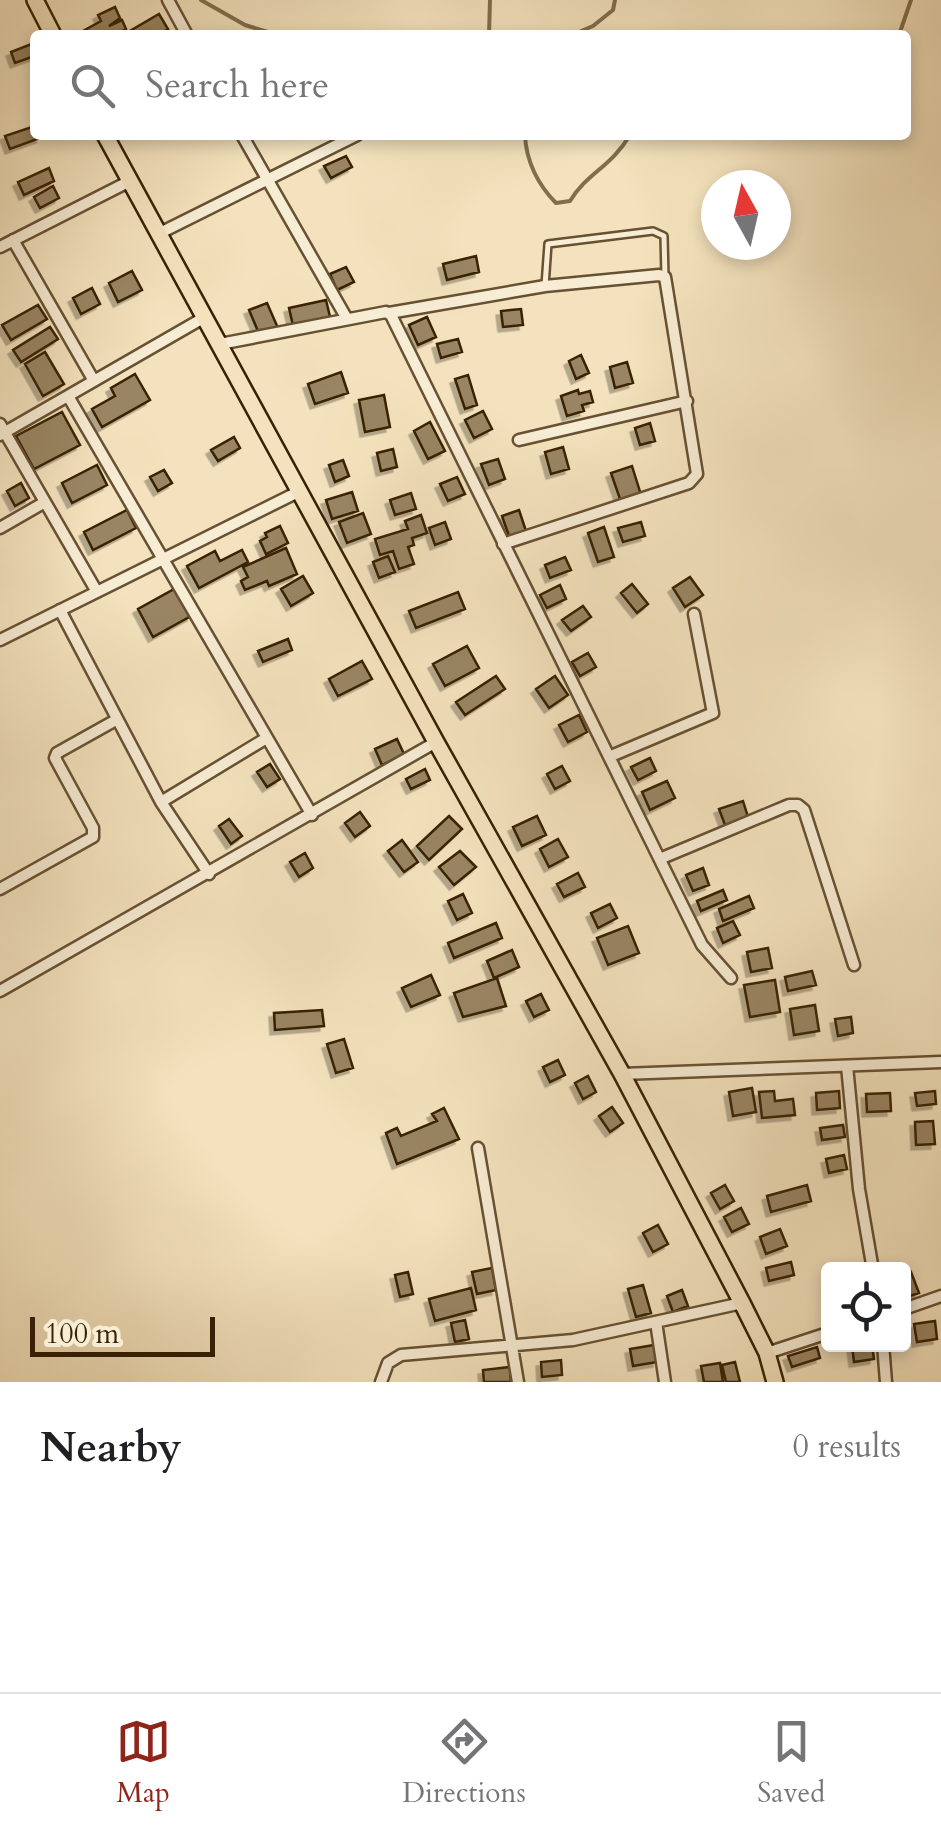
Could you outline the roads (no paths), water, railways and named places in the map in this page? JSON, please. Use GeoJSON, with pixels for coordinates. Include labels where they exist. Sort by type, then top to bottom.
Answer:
{"type":"FeatureCollection","features":[{"type":"Feature","properties":{"kind":"highway"},"geometry":{"type":"LineString","coordinates":[[35,0],[50,30]]}},
{"type":"Feature","properties":{"kind":"highway"},"geometry":{"type":"LineString","coordinates":[[109,140],[436,742],[622,1074],[767,1353],[775,1382]]}},
{"type":"Feature","properties":{"kind":"street"},"geometry":{"type":"LineString","coordinates":[[168,0],[184,30]]}},
{"type":"Feature","properties":{"kind":"street"},"geometry":{"type":"LineString","coordinates":[[245,140],[347,319]]}},
{"type":"Feature","properties":{"kind":"street"},"geometry":{"type":"LineString","coordinates":[[160,232],[347,140]]}},
{"type":"Feature","properties":{"kind":"street"},"geometry":{"type":"LineString","coordinates":[[0,247],[130,181]]}},
{"type":"Feature","properties":{"kind":"street"},"geometry":{"type":"LineString","coordinates":[[13,240],[94,381]]}},
{"type":"Feature","properties":{"kind":"street"},"geometry":{"type":"LineString","coordinates":[[220,344],[545,286],[659,274],[666,277],[697,474],[689,482],[503,544]]}},
{"type":"Feature","properties":{"kind":"street"},"geometry":{"type":"LineString","coordinates":[[389,313],[662,858],[702,946],[731,978]]}},
{"type":"Feature","properties":{"kind":"street"},"geometry":{"type":"LineString","coordinates":[[97,592],[2,430],[205,317]]}},
{"type":"Feature","properties":{"kind":"street"},"geometry":{"type":"LineString","coordinates":[[68,396],[312,816]]}},
{"type":"Feature","properties":{"kind":"street"},"geometry":{"type":"LineString","coordinates":[[519,440],[687,400]]}},
{"type":"Feature","properties":{"kind":"street"},"geometry":{"type":"LineString","coordinates":[[0,640],[300,492]]}},
{"type":"Feature","properties":{"kind":"street"},"geometry":{"type":"LineString","coordinates":[[0,528],[45,502]]}},
{"type":"Feature","properties":{"kind":"street"},"geometry":{"type":"LineString","coordinates":[[60,610],[161,802],[209,874]]}},
{"type":"Feature","properties":{"kind":"street"},"geometry":{"type":"LineString","coordinates":[[610,756],[713,713],[694,614]]}},
{"type":"Feature","properties":{"kind":"street"},"geometry":{"type":"LineString","coordinates":[[0,889],[93,837],[93,828],[55,758],[57,753],[116,720]]}},
{"type":"Feature","properties":{"kind":"street"},"geometry":{"type":"LineString","coordinates":[[161,802],[265,739]]}},
{"type":"Feature","properties":{"kind":"street"},"geometry":{"type":"LineString","coordinates":[[0,991],[436,742]]}},
{"type":"Feature","properties":{"kind":"street"},"geometry":{"type":"LineString","coordinates":[[662,858],[789,805],[798,805],[804,810],[854,965]]}},
{"type":"Feature","properties":{"kind":"street"},"geometry":{"type":"LineString","coordinates":[[622,1074],[941,1062]]}},
{"type":"Feature","properties":{"kind":"street"},"geometry":{"type":"LineString","coordinates":[[847,1066],[859,1189],[872,1262]]}},
{"type":"Feature","properties":{"kind":"street"},"geometry":{"type":"LineString","coordinates":[[478,1148],[518,1382]]}},
{"type":"Feature","properties":{"kind":"street"},"geometry":{"type":"LineString","coordinates":[[911,1306],[941,1296]]}},
{"type":"Feature","properties":{"kind":"street"},"geometry":{"type":"LineString","coordinates":[[381,1382],[388,1363],[401,1355],[572,1340],[742,1303]]}},
{"type":"Feature","properties":{"kind":"street"},"geometry":{"type":"LineString","coordinates":[[656,1322],[665,1382]]}},
{"type":"Feature","properties":{"kind":"street"},"geometry":{"type":"LineString","coordinates":[[767,1353],[821,1335]]}},
{"type":"Feature","properties":{"kind":"street"},"geometry":{"type":"LineString","coordinates":[[884,1352],[886,1382]]}},
{"type":"Feature","properties":{"kind":"lane"},"geometry":{"type":"LineString","coordinates":[[545,286],[548,244],[654,231],[664,236],[666,277]]}},
{"type":"Feature","properties":{"kind":"waterway"},"geometry":{"type":"LineString","coordinates":[[201,0],[262,30]]}},
{"type":"Feature","properties":{"kind":"waterway"},"geometry":{"type":"LineString","coordinates":[[489,30],[490,0]]}},
{"type":"Feature","properties":{"kind":"waterway"},"geometry":{"type":"LineString","coordinates":[[584,30],[613,10],[615,0]]}},
{"type":"Feature","properties":{"kind":"waterway"},"geometry":{"type":"LineString","coordinates":[[901,30],[911,0]]}},
{"type":"Feature","properties":{"kind":"waterway"},"geometry":{"type":"LineString","coordinates":[[526,140],[534,172],[556,203],[570,201],[626,140]]}}]}
